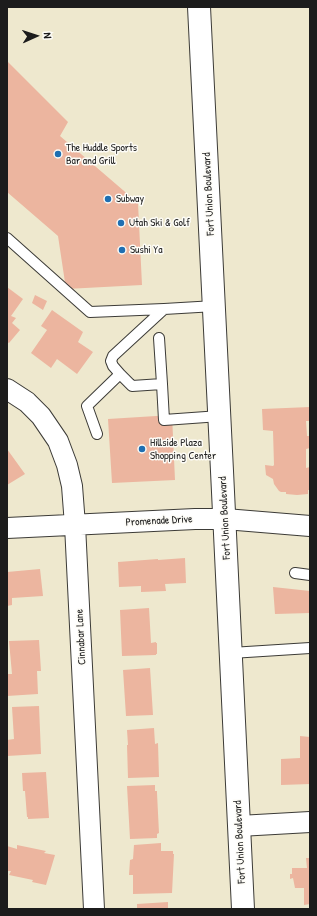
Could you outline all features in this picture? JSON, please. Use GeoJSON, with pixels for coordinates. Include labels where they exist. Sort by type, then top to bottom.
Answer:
{"type":"FeatureCollection","features":[{"type":"Feature","properties":{"kind":"main road","name":"Fort Union Boulevard"},"geometry":{"type":"LineString","coordinates":[[199,7],[215,306],[243,909]]}},
{"type":"Feature","properties":{"kind":"street","name":"Cinnabar Lane"},"geometry":{"type":"LineString","coordinates":[[7,389],[27,402],[41,416],[58,441],[67,465],[72,486],[94,909]]}},
{"type":"Feature","properties":{"kind":"street","name":"Promenade Drive"},"geometry":{"type":"LineString","coordinates":[[7,528],[195,519],[225,519],[310,526]]}},
{"type":"Feature","properties":{"kind":"street"},"geometry":{"type":"LineString","coordinates":[[239,826],[310,822]]}},
{"type":"Feature","properties":{"kind":"lane"},"geometry":{"type":"LineString","coordinates":[[7,238],[90,312],[215,306]]}},
{"type":"Feature","properties":{"kind":"lane"},"geometry":{"type":"LineString","coordinates":[[162,384],[132,386],[113,366],[111,361],[113,356],[164,309]]}},
{"type":"Feature","properties":{"kind":"lane"},"geometry":{"type":"LineString","coordinates":[[159,338],[164,420],[220,416]]}},
{"type":"Feature","properties":{"kind":"lane"},"geometry":{"type":"LineString","coordinates":[[97,434],[87,406],[120,374]]}},
{"type":"Feature","properties":{"kind":"lane"},"geometry":{"type":"LineString","coordinates":[[295,573],[310,575]]}},
{"type":"Feature","properties":{"kind":"lane"},"geometry":{"type":"LineString","coordinates":[[231,653],[310,648]]}},
{"type":"Feature","properties":{"kind":"building"},"geometry":{"type":"Polygon","coordinates":[[[7,61],[68,122],[60,136],[138,203],[142,285],[66,289],[58,236],[7,192],[7,61]]]}},
{"type":"Feature","properties":{"kind":"building"},"geometry":{"type":"Polygon","coordinates":[[[7,287],[23,299],[11,316],[16,318],[12,323],[20,330],[9,343],[7,342],[7,287]]]}},
{"type":"Feature","properties":{"kind":"building"},"geometry":{"type":"Polygon","coordinates":[[[35,295],[47,301],[43,310],[32,303],[35,295]]]}},
{"type":"Feature","properties":{"kind":"building"},"geometry":{"type":"Polygon","coordinates":[[[52,310],[83,332],[78,342],[93,352],[77,374],[57,359],[51,368],[31,353],[47,330],[41,326],[52,310]]]}},
{"type":"Feature","properties":{"kind":"building"},"geometry":{"type":"Polygon","coordinates":[[[310,407],[310,421],[306,421],[307,436],[310,436],[310,448],[306,449],[306,468],[310,467],[310,490],[308,490],[308,494],[286,494],[286,492],[279,491],[274,484],[273,479],[266,475],[265,465],[274,465],[273,431],[263,430],[262,409],[310,407]]]}},
{"type":"Feature","properties":{"kind":"building","name":"Hillside Plaza Shopping Center"},"geometry":{"type":"Polygon","coordinates":[[[172,415],[175,480],[112,483],[108,419],[172,415]]]}},
{"type":"Feature","properties":{"kind":"building"},"geometry":{"type":"Polygon","coordinates":[[[7,449],[25,474],[7,485],[7,449]]]}},
{"type":"Feature","properties":{"kind":"building"},"geometry":{"type":"Polygon","coordinates":[[[185,558],[186,583],[165,584],[166,591],[141,592],[141,586],[119,587],[118,562],[185,558]]]}},
{"type":"Feature","properties":{"kind":"building"},"geometry":{"type":"Polygon","coordinates":[[[40,569],[43,596],[12,598],[12,605],[7,606],[7,572],[40,569]]]}},
{"type":"Feature","properties":{"kind":"building"},"geometry":{"type":"Polygon","coordinates":[[[273,587],[310,591],[310,613],[275,614],[273,587]]]}},
{"type":"Feature","properties":{"kind":"building"},"geometry":{"type":"Polygon","coordinates":[[[149,608],[151,643],[157,643],[157,654],[122,656],[120,610],[149,608]]]}},
{"type":"Feature","properties":{"kind":"building"},"geometry":{"type":"Polygon","coordinates":[[[39,640],[41,671],[37,671],[38,694],[7,696],[7,674],[12,674],[9,641],[39,640]]]}},
{"type":"Feature","properties":{"kind":"building"},"geometry":{"type":"Polygon","coordinates":[[[150,668],[153,715],[126,716],[123,670],[150,668]]]}},
{"type":"Feature","properties":{"kind":"building"},"geometry":{"type":"Polygon","coordinates":[[[39,706],[41,754],[7,756],[7,740],[14,739],[12,707],[39,706]]]}},
{"type":"Feature","properties":{"kind":"building"},"geometry":{"type":"Polygon","coordinates":[[[154,728],[155,744],[158,743],[159,777],[128,778],[127,730],[154,728]]]}},
{"type":"Feature","properties":{"kind":"building"},"geometry":{"type":"Polygon","coordinates":[[[300,736],[310,737],[310,784],[281,785],[281,759],[300,758],[300,736]]]}},
{"type":"Feature","properties":{"kind":"building"},"geometry":{"type":"Polygon","coordinates":[[[46,772],[49,818],[28,819],[25,791],[23,791],[22,773],[46,772]]]}},
{"type":"Feature","properties":{"kind":"building"},"geometry":{"type":"Polygon","coordinates":[[[155,785],[155,791],[157,791],[159,833],[157,834],[157,838],[130,839],[127,786],[155,785]]]}},
{"type":"Feature","properties":{"kind":"building"},"geometry":{"type":"Polygon","coordinates":[[[161,843],[161,851],[173,851],[174,854],[172,893],[133,894],[133,875],[129,875],[130,860],[133,859],[134,845],[161,843]]]}},
{"type":"Feature","properties":{"kind":"building"},"geometry":{"type":"Polygon","coordinates":[[[17,845],[46,851],[44,853],[55,855],[46,885],[32,882],[33,880],[9,875],[11,871],[7,871],[7,846],[17,849],[17,845]]]}},
{"type":"Feature","properties":{"kind":"building"},"geometry":{"type":"Polygon","coordinates":[[[306,858],[310,858],[310,904],[304,905],[304,888],[295,888],[293,878],[290,879],[290,874],[292,874],[292,868],[307,868],[306,858]]]}},
{"type":"Feature","properties":{"kind":"building"},"geometry":{"type":"Polygon","coordinates":[[[168,902],[168,909],[137,909],[137,904],[168,902]]]}},
{"type":"Feature","properties":{"kind":"place","name":"The Huddle Sports Bar and Grill"},"geometry":{"type":"Point","coordinates":[58,154]}},
{"type":"Feature","properties":{"kind":"place","name":"Subway"},"geometry":{"type":"Point","coordinates":[108,199]}},
{"type":"Feature","properties":{"kind":"place","name":"Utah Ski & Golf"},"geometry":{"type":"Point","coordinates":[121,223]}},
{"type":"Feature","properties":{"kind":"place","name":"Sushi Ya"},"geometry":{"type":"Point","coordinates":[122,250]}},
{"type":"Feature","properties":{"kind":"place","name":"Hillside Plaza Shopping Center"},"geometry":{"type":"Point","coordinates":[142,449]}}]}
